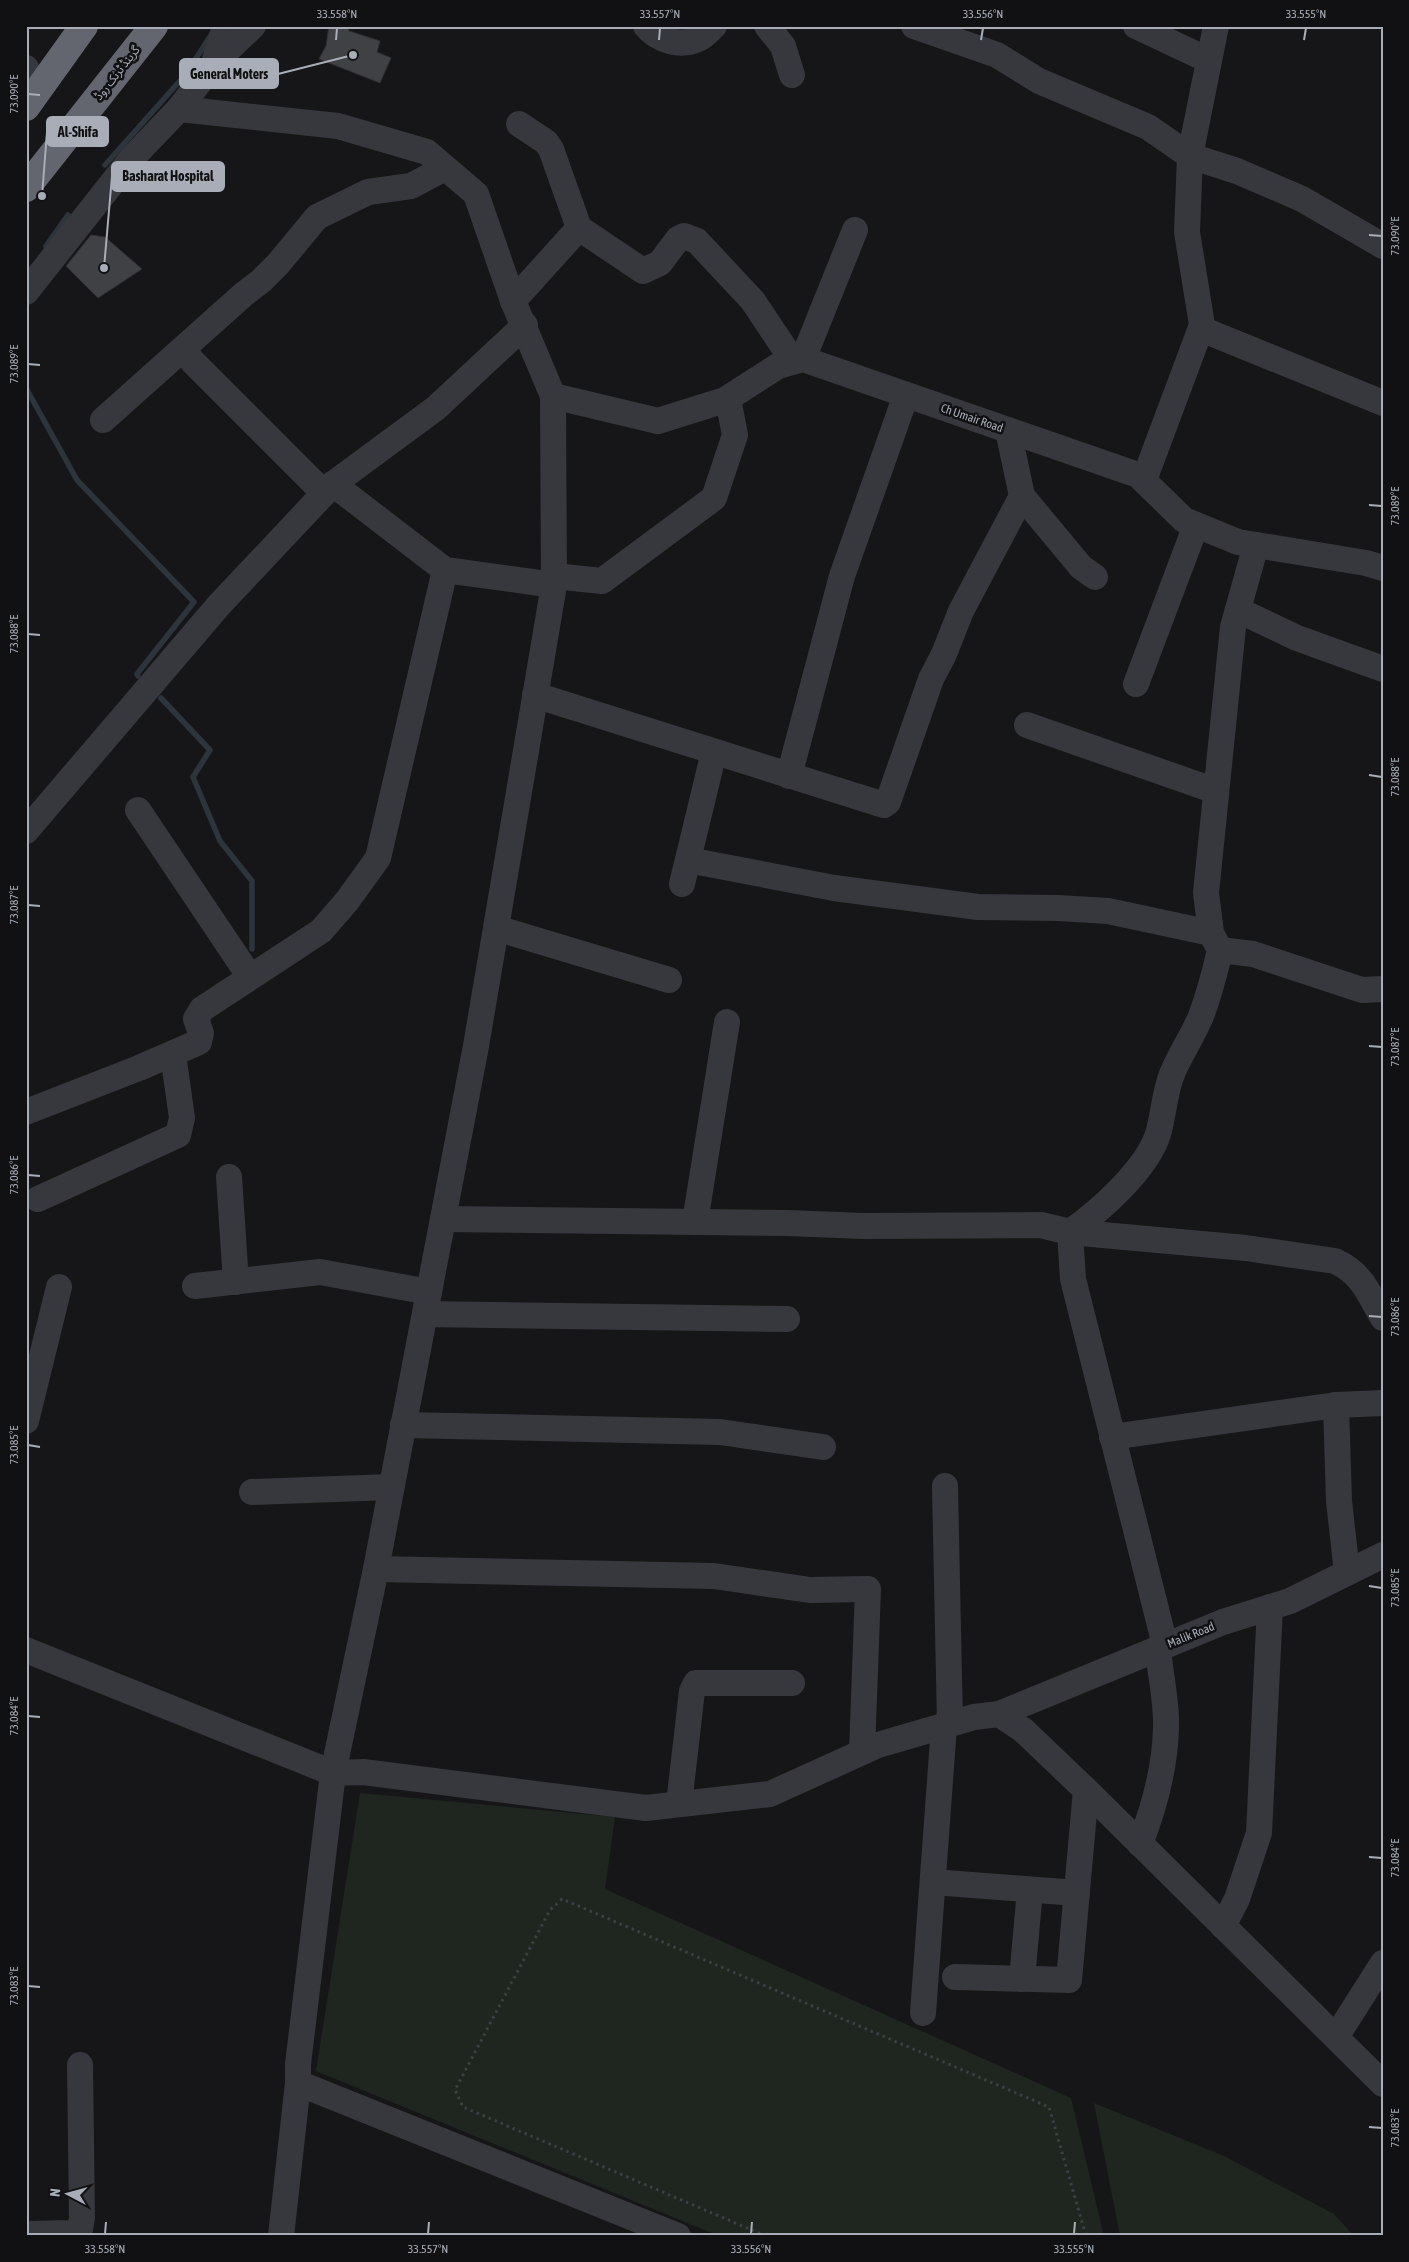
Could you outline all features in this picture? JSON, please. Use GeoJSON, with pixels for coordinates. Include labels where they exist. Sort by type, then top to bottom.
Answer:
{"type":"FeatureCollection","features":[{"type":"Feature","properties":{"kind":"highway"},"geometry":{"type":"LineString","coordinates":[[31,101],[84,26]]}},
{"type":"Feature","properties":{"kind":"highway","name":"گرینڈ ٹرنک روڈ"},"geometry":{"type":"LineString","coordinates":[[26,188],[153,27]]}},
{"type":"Feature","properties":{"kind":"street"},"geometry":{"type":"LineString","coordinates":[[214,63],[225,26]]}},
{"type":"Feature","properties":{"kind":"street"},"geometry":{"type":"LineString","coordinates":[[26,292],[132,158],[179,110],[214,63],[253,26]]}},
{"type":"Feature","properties":{"kind":"street"},"geometry":{"type":"LineString","coordinates":[[646,26],[668,42],[684,42],[699,39],[714,26]]}},
{"type":"Feature","properties":{"kind":"street"},"geometry":{"type":"LineString","coordinates":[[767,26],[783,46],[792,75]]}},
{"type":"Feature","properties":{"kind":"street"},"geometry":{"type":"LineString","coordinates":[[914,26],[997,55],[1039,82],[1148,127],[1190,156],[1237,171],[1302,199],[1383,246]]}},
{"type":"Feature","properties":{"kind":"street"},"geometry":{"type":"LineString","coordinates":[[1136,26],[1208,60]]}},
{"type":"Feature","properties":{"kind":"street"},"geometry":{"type":"LineString","coordinates":[[1144,480],[1202,325],[1187,232],[1190,156],[1216,26]]}},
{"type":"Feature","properties":{"kind":"street"},"geometry":{"type":"LineString","coordinates":[[26,68],[31,101]]}},
{"type":"Feature","properties":{"kind":"street"},"geometry":{"type":"LineString","coordinates":[[179,110],[338,126],[428,152],[476,194],[513,301],[525,325],[553,396],[554,580],[476,1046],[376,1569],[333,1773],[298,2064],[298,2083],[281,2236]]}},
{"type":"Feature","properties":{"kind":"street"},"geometry":{"type":"LineString","coordinates":[[519,124],[546,142],[551,148],[579,228],[643,271],[660,263],[678,239],[684,236],[697,242],[753,301],[798,360]]}},
{"type":"Feature","properties":{"kind":"street"},"geometry":{"type":"LineString","coordinates":[[103,420],[244,294],[262,281],[317,217],[368,192],[411,186],[445,168]]}},
{"type":"Feature","properties":{"kind":"street"},"geometry":{"type":"LineString","coordinates":[[513,301],[579,228]]}},
{"type":"Feature","properties":{"kind":"street"},"geometry":{"type":"LineString","coordinates":[[553,396],[658,421],[728,398],[778,366],[798,360],[855,230]]}},
{"type":"Feature","properties":{"kind":"street"},"geometry":{"type":"LineString","coordinates":[[27,829],[219,605],[328,488],[436,408],[525,325]]}},
{"type":"Feature","properties":{"kind":"street"},"geometry":{"type":"LineString","coordinates":[[1201,329],[1383,403]]}},
{"type":"Feature","properties":{"kind":"street"},"geometry":{"type":"LineString","coordinates":[[184,348],[192,361],[328,488],[445,570],[554,580],[602,581],[714,498],[734,435],[728,398]]}},
{"type":"Feature","properties":{"kind":"street","name":"Ch Umair Road"},"geometry":{"type":"LineString","coordinates":[[798,360],[1138,475],[1184,520],[1238,542],[1366,563],[1383,568]]}},
{"type":"Feature","properties":{"kind":"street"},"geometry":{"type":"LineString","coordinates":[[788,776],[842,576],[906,395]]}},
{"type":"Feature","properties":{"kind":"street"},"geometry":{"type":"LineString","coordinates":[[1008,430],[1022,496],[1081,567],[1096,577]]}},
{"type":"Feature","properties":{"kind":"street"},"geometry":{"type":"LineString","coordinates":[[535,695],[884,805],[888,802],[931,679],[944,654],[961,611],[1022,496]]}},
{"type":"Feature","properties":{"kind":"street"},"geometry":{"type":"LineString","coordinates":[[1136,684],[1196,525]]}},
{"type":"Feature","properties":{"kind":"street"},"geometry":{"type":"LineString","coordinates":[[1070,1232],[1090,1218],[1146,1161],[1158,1134],[1163,1105],[1172,1075],[1200,1017],[1216,942],[1206,894],[1230,650],[1233,627],[1256,545]]}},
{"type":"Feature","properties":{"kind":"street"},"geometry":{"type":"LineString","coordinates":[[26,1112],[199,1042],[201,1033],[196,1019],[202,1009],[321,931],[347,900],[378,858],[445,570]]}},
{"type":"Feature","properties":{"kind":"street"},"geometry":{"type":"LineString","coordinates":[[1238,610],[1297,638],[1383,669]]}},
{"type":"Feature","properties":{"kind":"street"},"geometry":{"type":"LineString","coordinates":[[1027,725],[1216,790]]}},
{"type":"Feature","properties":{"kind":"street"},"geometry":{"type":"LineString","coordinates":[[714,752],[685,872],[834,888],[978,907],[1108,911],[1216,942],[1362,990],[1383,989]]}},
{"type":"Feature","properties":{"kind":"street"},"geometry":{"type":"LineString","coordinates":[[138,810],[250,977]]}},
{"type":"Feature","properties":{"kind":"street"},"geometry":{"type":"LineString","coordinates":[[496,928],[669,980]]}},
{"type":"Feature","properties":{"kind":"street"},"geometry":{"type":"LineString","coordinates":[[695,1222],[728,1022]]}},
{"type":"Feature","properties":{"kind":"street"},"geometry":{"type":"LineString","coordinates":[[38,1199],[178,1136],[182,1118],[173,1054]]}},
{"type":"Feature","properties":{"kind":"street"},"geometry":{"type":"LineString","coordinates":[[229,1177],[236,1282]]}},
{"type":"Feature","properties":{"kind":"street"},"geometry":{"type":"LineString","coordinates":[[443,1219],[872,1226],[918,1224],[1041,1225],[1070,1232],[1246,1248],[1334,1261],[1348,1267],[1358,1275],[1382,1314]]}},
{"type":"Feature","properties":{"kind":"street"},"geometry":{"type":"LineString","coordinates":[[1070,1232],[1073,1279],[1161,1647],[1166,1734],[1151,1814],[1140,1844]]}},
{"type":"Feature","properties":{"kind":"street"},"geometry":{"type":"LineString","coordinates":[[195,1286],[320,1272],[427,1303],[787,1319]]}},
{"type":"Feature","properties":{"kind":"street"},"geometry":{"type":"LineString","coordinates":[[26,1421],[59,1287]]}},
{"type":"Feature","properties":{"kind":"street"},"geometry":{"type":"LineString","coordinates":[[1112,1437],[1336,1405],[1383,1403]]}},
{"type":"Feature","properties":{"kind":"street"},"geometry":{"type":"LineString","coordinates":[[1336,1405],[1339,1501],[1347,1573]]}},
{"type":"Feature","properties":{"kind":"street"},"geometry":{"type":"LineString","coordinates":[[404,1425],[720,1432],[823,1447]]}},
{"type":"Feature","properties":{"kind":"street"},"geometry":{"type":"LineString","coordinates":[[923,2013],[947,1725],[945,1486]]}},
{"type":"Feature","properties":{"kind":"street"},"geometry":{"type":"LineString","coordinates":[[252,1492],[392,1487]]}},
{"type":"Feature","properties":{"kind":"street","name":"Malik Road"},"geometry":{"type":"LineString","coordinates":[[333,1773],[363,1772],[646,1808],[770,1794],[878,1745],[974,1717],[999,1714],[1161,1647],[1290,1601],[1383,1555]]}},
{"type":"Feature","properties":{"kind":"street"},"geometry":{"type":"LineString","coordinates":[[376,1569],[714,1576],[810,1590],[868,1589],[862,1752]]}},
{"type":"Feature","properties":{"kind":"street"},"geometry":{"type":"LineString","coordinates":[[1223,1926],[1237,1899],[1259,1833],[1270,1607]]}},
{"type":"Feature","properties":{"kind":"street"},"geometry":{"type":"LineString","coordinates":[[26,1650],[333,1773]]}},
{"type":"Feature","properties":{"kind":"street"},"geometry":{"type":"LineString","coordinates":[[679,1804],[692,1691],[696,1683],[792,1683]]}},
{"type":"Feature","properties":{"kind":"street"},"geometry":{"type":"LineString","coordinates":[[999,1714],[1023,1730],[1086,1790],[1383,2084]]}},
{"type":"Feature","properties":{"kind":"street"},"geometry":{"type":"LineString","coordinates":[[955,1977],[1069,1980],[1086,1790]]}},
{"type":"Feature","properties":{"kind":"street"},"geometry":{"type":"LineString","coordinates":[[933,1882],[1077,1893]]}},
{"type":"Feature","properties":{"kind":"street"},"geometry":{"type":"LineString","coordinates":[[1022,1979],[1030,1890]]}},
{"type":"Feature","properties":{"kind":"street"},"geometry":{"type":"LineString","coordinates":[[1336,2038],[1383,1963]]}},
{"type":"Feature","properties":{"kind":"street"},"geometry":{"type":"LineString","coordinates":[[26,2234],[73,2233],[80,2229],[82,2218],[80,2066]]}},
{"type":"Feature","properties":{"kind":"street"},"geometry":{"type":"LineString","coordinates":[[298,2083],[678,2236]]}},
{"type":"Feature","properties":{"kind":"path"},"geometry":{"type":"LineString","coordinates":[[766,2236],[463,2107],[455,2090],[550,1910],[562,1899],[1049,2107],[1086,2236]]}},
{"type":"Feature","properties":{"kind":"shaded area"},"geometry":{"type":"Polygon","coordinates":[[[360,1793],[615,1817],[605,1889],[1071,2098],[1104,2236],[719,2236],[316,2071],[360,1793]]]}},
{"type":"Feature","properties":{"kind":"shaded area"},"geometry":{"type":"Polygon","coordinates":[[[1094,2103],[1224,2156],[1334,2214],[1354,2236],[1120,2236],[1094,2103]]]}},
{"type":"Feature","properties":{"kind":"building"},"geometry":{"type":"Polygon","coordinates":[[[329,26],[347,26],[349,31],[380,41],[377,52],[391,58],[380,83],[319,59],[326,46],[329,26]]]}},
{"type":"Feature","properties":{"kind":"building"},"geometry":{"type":"Polygon","coordinates":[[[91,235],[105,237],[142,269],[98,298],[66,266],[91,235]]]}},
{"type":"Feature","properties":{"kind":"waterway"},"geometry":{"type":"LineString","coordinates":[[105,165],[186,74],[211,35]]}},
{"type":"Feature","properties":{"kind":"waterway"},"geometry":{"type":"LineString","coordinates":[[46,246],[68,215]]}},
{"type":"Feature","properties":{"kind":"waterway"},"geometry":{"type":"LineString","coordinates":[[26,388],[77,480],[194,602],[137,674],[138,676]]}},
{"type":"Feature","properties":{"kind":"waterway"},"geometry":{"type":"LineString","coordinates":[[161,698],[210,750],[193,777],[220,841],[252,881],[252,949]]}},
{"type":"Feature","properties":{"kind":"place","name":"General Moters"},"geometry":{"type":"Point","coordinates":[353,55]}},
{"type":"Feature","properties":{"kind":"place","name":"Al-Shifa"},"geometry":{"type":"Point","coordinates":[42,196]}},
{"type":"Feature","properties":{"kind":"place","name":"Basharat Hospital"},"geometry":{"type":"Point","coordinates":[104,268]}}]}
